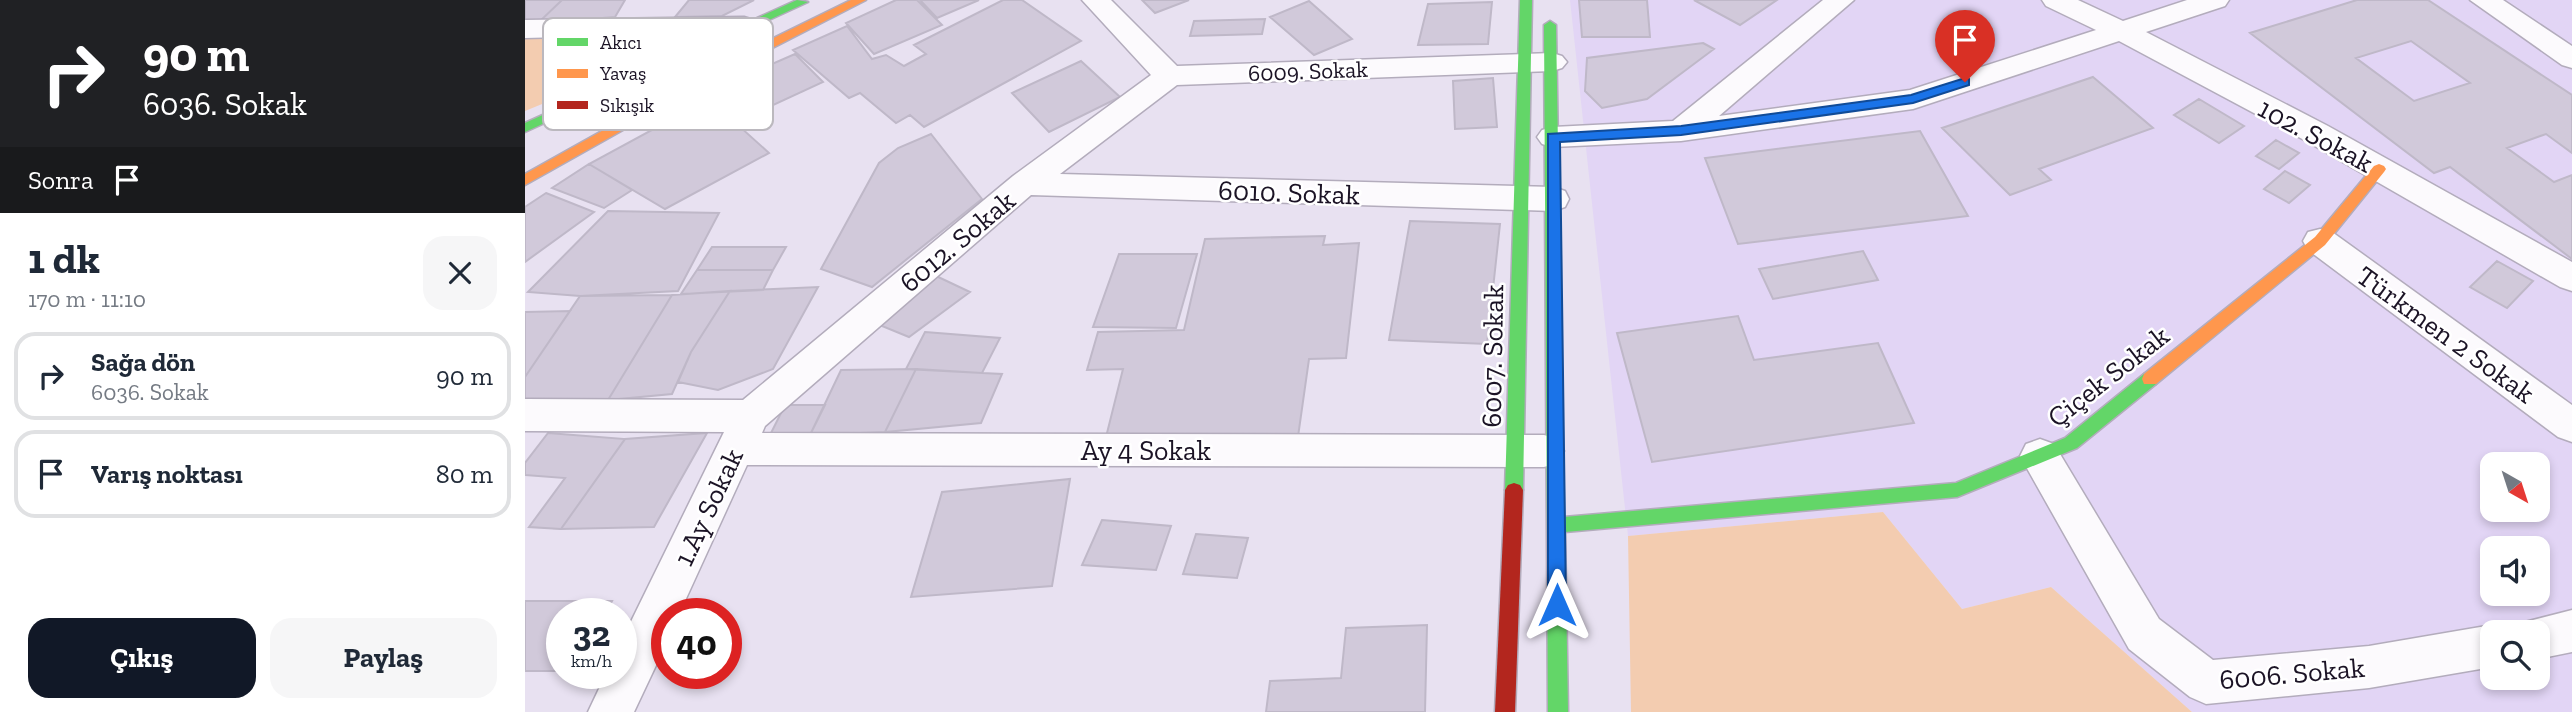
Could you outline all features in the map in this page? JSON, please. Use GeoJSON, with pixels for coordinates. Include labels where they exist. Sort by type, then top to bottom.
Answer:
{"type":"FeatureCollection","features":[{"type":"Feature","properties":{"kind":"street"},"geometry":{"type":"LineString","coordinates":[[633,18],[647,0]]}},
{"type":"Feature","properties":{"kind":"street"},"geometry":{"type":"LineString","coordinates":[[763,18],[807,0]]}},
{"type":"Feature","properties":{"kind":"street"},"geometry":{"type":"LineString","coordinates":[[773,43],[860,0]]}},
{"type":"Feature","properties":{"kind":"street"},"geometry":{"type":"LineString","coordinates":[[1096,0],[1151,60],[1170,76]]}},
{"type":"Feature","properties":{"kind":"street","name":"6007. Sokak"},"geometry":{"type":"LineString","coordinates":[[1526,0],[1553,137],[1558,712]]}},
{"type":"Feature","properties":{"kind":"street"},"geometry":{"type":"LineString","coordinates":[[1681,131],[1840,0]]}},
{"type":"Feature","properties":{"kind":"street","name":"102. Sokak"},"geometry":{"type":"LineString","coordinates":[[2056,0],[2121,30],[2379,169],[2572,278]]}},
{"type":"Feature","properties":{"kind":"street"},"geometry":{"type":"LineString","coordinates":[[1553,137],[1681,131],[1913,99],[2215,0]]}},
{"type":"Feature","properties":{"kind":"street"},"geometry":{"type":"LineString","coordinates":[[2484,0],[2564,47]]}},
{"type":"Feature","properties":{"kind":"street","name":"6007. Sokak"},"geometry":{"type":"LineString","coordinates":[[1505,712],[1516,452],[1521,198],[1539,62],[1549,12]]}},
{"type":"Feature","properties":{"kind":"street"},"geometry":{"type":"LineString","coordinates":[[525,29],[543,29]]}},
{"type":"Feature","properties":{"kind":"street","name":"6009. Sokak"},"geometry":{"type":"LineString","coordinates":[[1170,76],[1539,62]]}},
{"type":"Feature","properties":{"kind":"street","name":"6012. Sokak"},"geometry":{"type":"LineString","coordinates":[[743,433],[1024,184],[1170,76]]}},
{"type":"Feature","properties":{"kind":"street"},"geometry":{"type":"LineString","coordinates":[[525,128],[543,120]]}},
{"type":"Feature","properties":{"kind":"street"},"geometry":{"type":"LineString","coordinates":[[525,180],[614,130]]}},
{"type":"Feature","properties":{"kind":"street","name":"Çiçek Sokak"},"geometry":{"type":"LineString","coordinates":[[1556,525],[1957,490],[2041,456],[2071,443],[2320,241],[2379,169]]}},
{"type":"Feature","properties":{"kind":"street","name":"6010. Sokak"},"geometry":{"type":"LineString","coordinates":[[1024,184],[1554,199]]}},
{"type":"Feature","properties":{"kind":"street","name":"Türkmen 2 Sokak"},"geometry":{"type":"LineString","coordinates":[[2320,241],[2572,426]]}},
{"type":"Feature","properties":{"kind":"street","name":"Ay 4 Sokak"},"geometry":{"type":"LineString","coordinates":[[525,415],[743,433],[1556,451]]}},
{"type":"Feature","properties":{"kind":"street","name":"1.Ay Sokak"},"geometry":{"type":"LineString","coordinates":[[611,712],[743,433]]}},
{"type":"Feature","properties":{"kind":"street","name":"6006. Sokak"},"geometry":{"type":"LineString","coordinates":[[2041,456],[2144,634],[2206,682],[2368,667],[2480,648]]}},
{"type":"Feature","properties":{"kind":"street"},"geometry":{"type":"LineString","coordinates":[[2550,635],[2572,631]]}},
{"type":"Feature","properties":{"kind":"shaded area"},"geometry":{"type":"Polygon","coordinates":[[[1570,0],[2572,0],[2572,712],[2192,712],[2051,587],[1962,609],[1883,512],[1628,536],[1570,0]]]}},
{"type":"Feature","properties":{"kind":"shaded area"},"geometry":{"type":"Polygon","coordinates":[[[525,35],[543,35],[543,104],[525,111],[525,35]]]}},
{"type":"Feature","properties":{"kind":"shaded area"},"geometry":{"type":"Polygon","coordinates":[[[1883,512],[1962,609],[2051,587],[2192,712],[1631,712],[1628,536],[1883,512]]]}},
{"type":"Feature","properties":{"kind":"building"},"geometry":{"type":"Polygon","coordinates":[[[525,0],[562,0],[538,23],[525,22],[525,0]]]}},
{"type":"Feature","properties":{"kind":"building"},"geometry":{"type":"Polygon","coordinates":[[[562,0],[625,0],[615,17],[543,18],[562,0]]]}},
{"type":"Feature","properties":{"kind":"building"},"geometry":{"type":"Polygon","coordinates":[[[689,0],[754,0],[722,16],[675,17],[689,0]]]}},
{"type":"Feature","properties":{"kind":"building"},"geometry":{"type":"Polygon","coordinates":[[[896,0],[917,0],[942,25],[874,54],[846,23],[896,0]]]}},
{"type":"Feature","properties":{"kind":"building"},"geometry":{"type":"Polygon","coordinates":[[[920,0],[979,0],[937,18],[920,0]]]}},
{"type":"Feature","properties":{"kind":"building"},"geometry":{"type":"Polygon","coordinates":[[[1003,0],[1022,0],[1081,41],[924,127],[910,115],[896,123],[860,93],[849,98],[793,50],[847,26],[872,59],[886,55],[904,66],[926,54],[914,45],[1003,0]]]}},
{"type":"Feature","properties":{"kind":"building"},"geometry":{"type":"Polygon","coordinates":[[[1142,0],[1189,0],[1155,13],[1142,0]]]}},
{"type":"Feature","properties":{"kind":"building"},"geometry":{"type":"Polygon","coordinates":[[[1579,0],[1647,0],[1650,37],[1582,37],[1579,0]]]}},
{"type":"Feature","properties":{"kind":"building"},"geometry":{"type":"Polygon","coordinates":[[[1694,0],[1777,0],[1740,25],[1694,0]]]}},
{"type":"Feature","properties":{"kind":"building"},"geometry":{"type":"Polygon","coordinates":[[[2357,0],[2428,0],[2572,95],[2572,153],[2546,134],[2507,148],[2554,182],[2572,175],[2572,259],[2450,167],[2434,173],[2250,33],[2357,0]],[[2411,41],[2356,58],[2414,101],[2470,83],[2411,41]]]}},
{"type":"Feature","properties":{"kind":"building"},"geometry":{"type":"Polygon","coordinates":[[[1309,1],[1352,39],[1314,55],[1270,17],[1309,1]]]}},
{"type":"Feature","properties":{"kind":"building"},"geometry":{"type":"Polygon","coordinates":[[[1492,2],[1488,44],[1418,45],[1428,4],[1492,2]]]}},
{"type":"Feature","properties":{"kind":"building"},"geometry":{"type":"Polygon","coordinates":[[[1265,19],[1262,34],[1190,36],[1194,21],[1265,19]]]}},
{"type":"Feature","properties":{"kind":"building"},"geometry":{"type":"Polygon","coordinates":[[[1703,43],[1714,49],[1647,99],[1602,108],[1585,91],[1587,58],[1703,43]]]}},
{"type":"Feature","properties":{"kind":"building"},"geometry":{"type":"Polygon","coordinates":[[[795,54],[823,82],[773,105],[773,64],[795,54]]]}},
{"type":"Feature","properties":{"kind":"building"},"geometry":{"type":"Polygon","coordinates":[[[1081,61],[1120,97],[1049,132],[1012,93],[1081,61]]]}},
{"type":"Feature","properties":{"kind":"building"},"geometry":{"type":"Polygon","coordinates":[[[2093,77],[2153,128],[2039,169],[2051,180],[2010,195],[1942,128],[2093,77]]]}},
{"type":"Feature","properties":{"kind":"building"},"geometry":{"type":"Polygon","coordinates":[[[1493,78],[1497,127],[1455,129],[1453,81],[1493,78]]]}},
{"type":"Feature","properties":{"kind":"building"},"geometry":{"type":"Polygon","coordinates":[[[2199,99],[2244,126],[2219,143],[2174,115],[2199,99]]]}},
{"type":"Feature","properties":{"kind":"building"},"geometry":{"type":"Polygon","coordinates":[[[652,130],[743,130],[769,153],[665,209],[589,164],[652,130]]]}},
{"type":"Feature","properties":{"kind":"building"},"geometry":{"type":"Polygon","coordinates":[[[1920,131],[1968,216],[1738,244],[1705,158],[1920,131]]]}},
{"type":"Feature","properties":{"kind":"building"},"geometry":{"type":"Polygon","coordinates":[[[931,134],[982,199],[872,287],[821,269],[879,163],[898,148],[931,134]]]}},
{"type":"Feature","properties":{"kind":"building"},"geometry":{"type":"Polygon","coordinates":[[[2276,140],[2299,153],[2279,169],[2256,156],[2276,140]]]}},
{"type":"Feature","properties":{"kind":"building"},"geometry":{"type":"Polygon","coordinates":[[[589,164],[632,190],[604,208],[552,188],[589,164]]]}},
{"type":"Feature","properties":{"kind":"building"},"geometry":{"type":"Polygon","coordinates":[[[2285,171],[2310,185],[2289,203],[2264,189],[2285,171]]]}},
{"type":"Feature","properties":{"kind":"building"},"geometry":{"type":"Polygon","coordinates":[[[546,193],[594,212],[525,262],[525,207],[546,193]]]}},
{"type":"Feature","properties":{"kind":"building"},"geometry":{"type":"Polygon","coordinates":[[[608,211],[719,213],[678,291],[580,296],[528,292],[608,211]]]}},
{"type":"Feature","properties":{"kind":"building"},"geometry":{"type":"Polygon","coordinates":[[[1410,221],[1500,224],[1487,344],[1389,340],[1410,221]]]}},
{"type":"Feature","properties":{"kind":"building"},"geometry":{"type":"Polygon","coordinates":[[[1325,236],[1323,245],[1359,243],[1346,358],[1309,359],[1295,458],[1104,445],[1123,369],[1087,370],[1098,332],[1184,330],[1205,239],[1325,236]]]}},
{"type":"Feature","properties":{"kind":"building"},"geometry":{"type":"Polygon","coordinates":[[[712,247],[786,247],[773,270],[697,270],[712,247]]]}},
{"type":"Feature","properties":{"kind":"building"},"geometry":{"type":"Polygon","coordinates":[[[1863,251],[1878,280],[1773,299],[1759,269],[1863,251]]]}},
{"type":"Feature","properties":{"kind":"building"},"geometry":{"type":"Polygon","coordinates":[[[1119,254],[1197,254],[1176,328],[1093,327],[1119,254]]]}},
{"type":"Feature","properties":{"kind":"building"},"geometry":{"type":"Polygon","coordinates":[[[2497,261],[2533,281],[2507,308],[2470,287],[2497,261]]]}},
{"type":"Feature","properties":{"kind":"building"},"geometry":{"type":"Polygon","coordinates":[[[697,270],[773,270],[763,290],[681,294],[697,270]]]}},
{"type":"Feature","properties":{"kind":"building"},"geometry":{"type":"Polygon","coordinates":[[[934,275],[970,292],[909,337],[877,324],[934,275]]]}},
{"type":"Feature","properties":{"kind":"building"},"geometry":{"type":"Polygon","coordinates":[[[818,287],[773,369],[718,390],[678,382],[691,352],[730,291],[818,287]]]}},
{"type":"Feature","properties":{"kind":"building"},"geometry":{"type":"Polygon","coordinates":[[[730,291],[691,352],[672,394],[608,400],[672,295],[730,291]]]}},
{"type":"Feature","properties":{"kind":"building"},"geometry":{"type":"Polygon","coordinates":[[[672,295],[608,400],[525,400],[525,377],[580,296],[672,295]]]}},
{"type":"Feature","properties":{"kind":"building"},"geometry":{"type":"Polygon","coordinates":[[[570,311],[525,377],[525,312],[570,311]]]}},
{"type":"Feature","properties":{"kind":"building"},"geometry":{"type":"Polygon","coordinates":[[[1738,316],[1754,360],[1878,343],[1914,423],[1652,462],[1617,333],[1738,316]]]}},
{"type":"Feature","properties":{"kind":"building"},"geometry":{"type":"Polygon","coordinates":[[[925,332],[1000,338],[982,373],[906,369],[925,332]]]}},
{"type":"Feature","properties":{"kind":"building"},"geometry":{"type":"Polygon","coordinates":[[[916,369],[885,432],[810,435],[841,370],[916,369]]]}},
{"type":"Feature","properties":{"kind":"building"},"geometry":{"type":"Polygon","coordinates":[[[916,369],[1002,374],[981,423],[885,432],[916,369]]]}},
{"type":"Feature","properties":{"kind":"building"},"geometry":{"type":"Polygon","coordinates":[[[785,405],[825,405],[810,435],[770,435],[785,405]]]}},
{"type":"Feature","properties":{"kind":"building"},"geometry":{"type":"Polygon","coordinates":[[[548,433],[625,439],[561,529],[529,527],[565,478],[525,475],[525,463],[548,433]]]}},
{"type":"Feature","properties":{"kind":"building"},"geometry":{"type":"Polygon","coordinates":[[[707,433],[654,527],[561,529],[625,439],[707,433]]]}},
{"type":"Feature","properties":{"kind":"building"},"geometry":{"type":"Polygon","coordinates":[[[1070,479],[1052,586],[911,597],[942,492],[1070,479]]]}},
{"type":"Feature","properties":{"kind":"building"},"geometry":{"type":"Polygon","coordinates":[[[1102,520],[1171,526],[1156,570],[1082,565],[1102,520]]]}},
{"type":"Feature","properties":{"kind":"building"},"geometry":{"type":"Polygon","coordinates":[[[1196,534],[1248,538],[1237,578],[1183,574],[1196,534]]]}},
{"type":"Feature","properties":{"kind":"building"},"geometry":{"type":"Polygon","coordinates":[[[525,601],[546,601],[546,671],[525,671],[525,601]]]}},
{"type":"Feature","properties":{"kind":"building"},"geometry":{"type":"Polygon","coordinates":[[[1427,625],[1425,712],[1266,712],[1270,681],[1341,678],[1346,628],[1427,625]]]}},
{"type":"Feature","properties":{"kind":"traffic: fast"},"geometry":{"type":"LineString","coordinates":[[1514,490],[1526,0]]}},
{"type":"Feature","properties":{"kind":"traffic: fast"},"geometry":{"type":"LineString","coordinates":[[767,18],[802,2]]}},
{"type":"Feature","properties":{"kind":"traffic: fast"},"geometry":{"type":"LineString","coordinates":[[1550,25],[1558,712]]}},
{"type":"Feature","properties":{"kind":"traffic: fast"},"geometry":{"type":"LineString","coordinates":[[525,128],[543,120]]}},
{"type":"Feature","properties":{"kind":"traffic: fast"},"geometry":{"type":"LineString","coordinates":[[1556,525],[1957,490],[2071,443],[2150,379]]}},
{"type":"Feature","properties":{"kind":"traffic: slow"},"geometry":{"type":"LineString","coordinates":[[773,43],[860,0]]}},
{"type":"Feature","properties":{"kind":"traffic: slow"},"geometry":{"type":"LineString","coordinates":[[525,180],[614,130]]}},
{"type":"Feature","properties":{"kind":"traffic: slow"},"geometry":{"type":"LineString","coordinates":[[2150,379],[2320,241],[2379,169]]}},
{"type":"Feature","properties":{"kind":"traffic: jam"},"geometry":{"type":"LineString","coordinates":[[1505,712],[1514,490]]}},
{"type":"Feature","properties":{"kind":"route"},"geometry":{"type":"LineString","coordinates":[[1557,605],[1553,137],[1681,131],[1913,99],[1965,82]]}}]}
